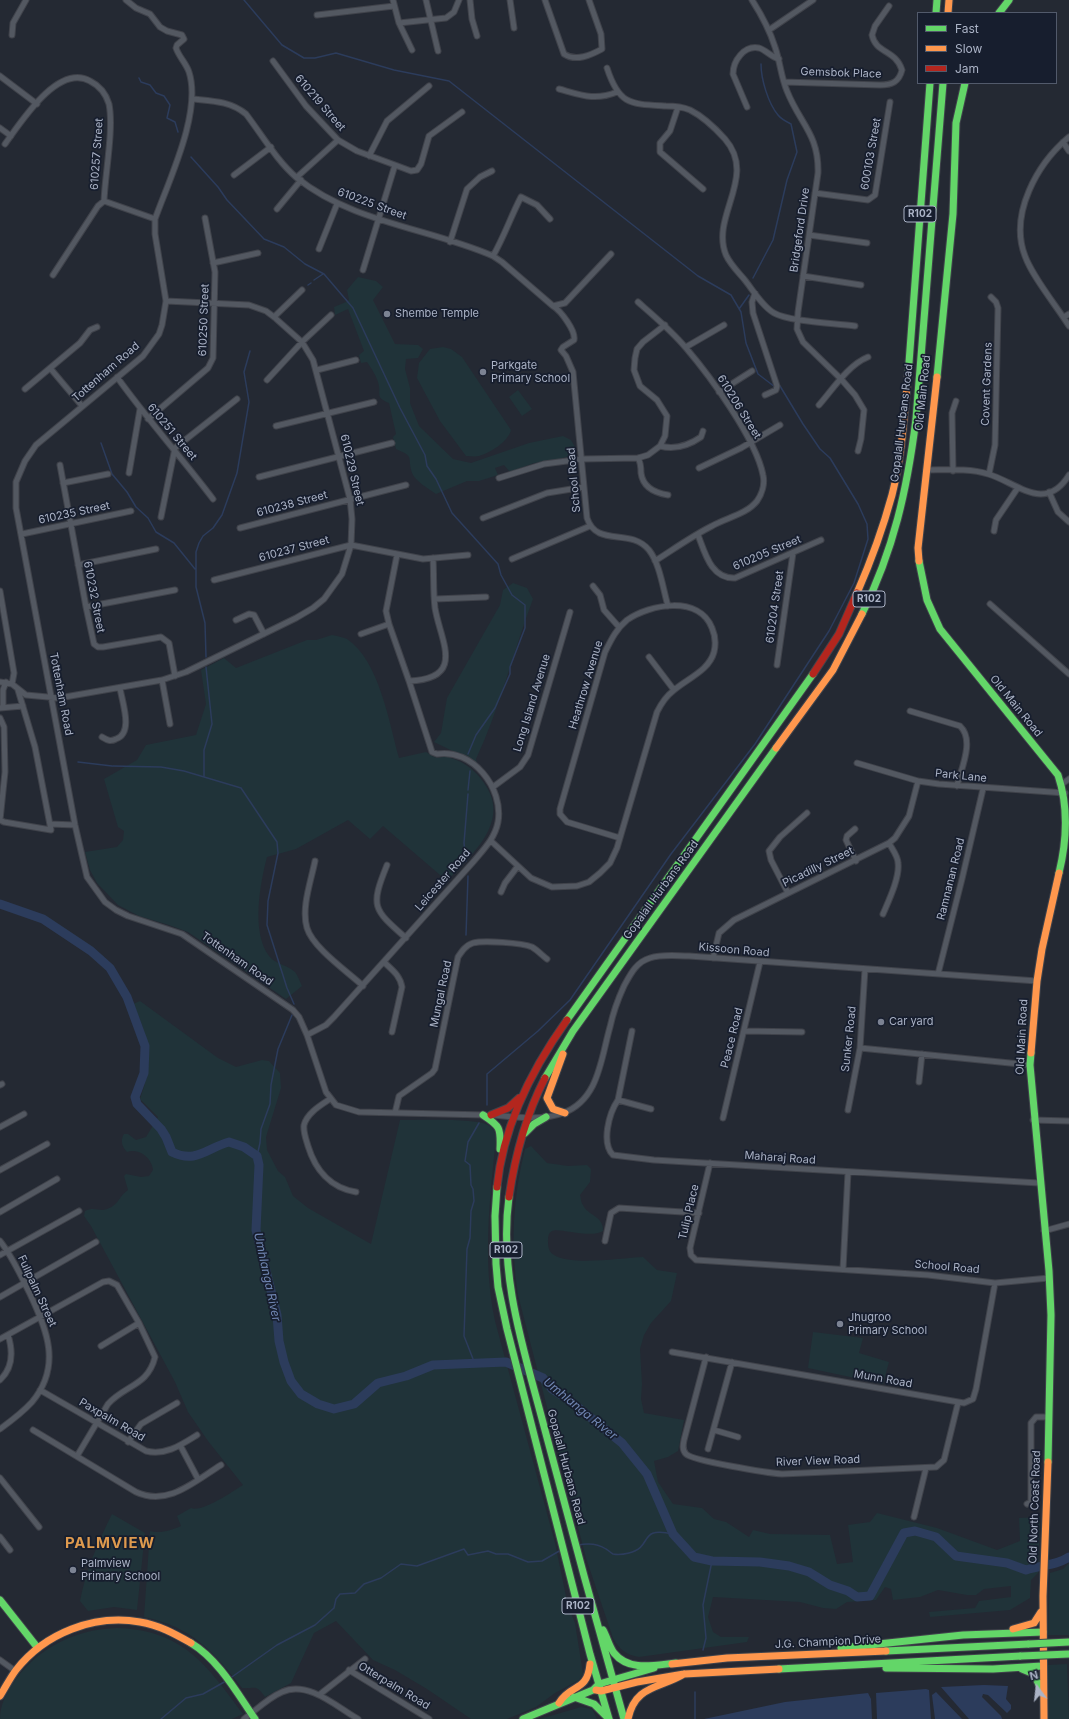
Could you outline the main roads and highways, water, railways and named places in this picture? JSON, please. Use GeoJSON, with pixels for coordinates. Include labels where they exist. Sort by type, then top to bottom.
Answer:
{"type":"FeatureCollection","features":[{"type":"Feature","properties":{"kind":"main road"},"geometry":{"type":"LineString","coordinates":[[936,12],[937,0]]}},
{"type":"Feature","properties":{"kind":"main road"},"geometry":{"type":"LineString","coordinates":[[948,12],[949,0]]}},
{"type":"Feature","properties":{"kind":"main road"},"geometry":{"type":"LineString","coordinates":[[999,12],[1009,0]]}},
{"type":"Feature","properties":{"kind":"main road","name":"Gopalall Hurbans Road"},"geometry":{"type":"LineString","coordinates":[[609,1719],[590,1654],[509,1338],[498,1287],[495,1240],[499,1170],[514,1117],[528,1084],[550,1044],[577,1004],[803,690],[839,634],[870,563],[892,494],[900,452],[911,345],[930,84]]}},
{"type":"Feature","properties":{"kind":"main road","name":"Gopalall Hurbans Road"},"geometry":{"type":"LineString","coordinates":[[624,1719],[577,1553],[522,1344],[511,1293],[506,1228],[510,1179],[528,1116],[543,1081],[573,1031],[833,670],[863,613],[888,554],[904,497],[912,457],[943,84]]}},
{"type":"Feature","properties":{"kind":"main road","name":"Old Main Road"},"geometry":{"type":"LineString","coordinates":[[964,84],[956,124],[953,214],[918,548],[919,571],[931,612],[951,645],[1013,718],[1058,775],[1065,793],[1068,813],[1067,838],[1042,949],[1037,981],[1030,1065],[1044,1231],[1046,1278],[1050,1287],[1051,1350]]}},
{"type":"Feature","properties":{"kind":"main road"},"geometry":{"type":"LineString","coordinates":[[565,1113],[554,1111],[549,1106],[547,1098],[573,1031]]}},
{"type":"Feature","properties":{"kind":"main road"},"geometry":{"type":"LineString","coordinates":[[499,1170],[500,1128],[487,1115],[512,1105],[528,1084]]}},
{"type":"Feature","properties":{"kind":"main road"},"geometry":{"type":"LineString","coordinates":[[522,1138],[534,1124],[546,1117]]}},
{"type":"Feature","properties":{"kind":"main road","name":"Old North Coast Road"},"geometry":{"type":"LineString","coordinates":[[1044,1719],[1042,1596],[1047,1496],[1051,1350]]}},
{"type":"Feature","properties":{"kind":"main road"},"geometry":{"type":"LineString","coordinates":[[994,1634],[1026,1627],[1035,1623],[1040,1615],[1042,1596]]}},
{"type":"Feature","properties":{"kind":"main road"},"geometry":{"type":"LineString","coordinates":[[0,1600],[37,1646]]}},
{"type":"Feature","properties":{"kind":"main road"},"geometry":{"type":"LineString","coordinates":[[596,1617],[614,1652],[626,1663],[643,1666],[676,1663]]}},
{"type":"Feature","properties":{"kind":"main road"},"geometry":{"type":"LineString","coordinates":[[0,1696],[14,1670],[37,1646],[59,1633],[84,1624],[109,1620],[139,1622],[167,1630],[196,1647],[220,1671],[253,1716]]}},
{"type":"Feature","properties":{"kind":"main road"},"geometry":{"type":"LineString","coordinates":[[824,1653],[850,1647],[940,1637],[1042,1632]]}},
{"type":"Feature","properties":{"kind":"main road","name":"J.G. Champion Drive"},"geometry":{"type":"LineString","coordinates":[[593,1690],[599,1684],[676,1663],[727,1658],[1069,1642]]}},
{"type":"Feature","properties":{"kind":"main road"},"geometry":{"type":"LineString","coordinates":[[558,1703],[564,1694],[578,1688],[586,1682],[590,1674],[590,1654]]}},
{"type":"Feature","properties":{"kind":"main road","name":"J.G. Champion Drive"},"geometry":{"type":"LineString","coordinates":[[523,1719],[574,1696],[593,1690],[601,1691],[684,1674],[1069,1654]]}},
{"type":"Feature","properties":{"kind":"main road"},"geometry":{"type":"LineString","coordinates":[[860,1665],[897,1668],[1025,1669],[1034,1674],[1043,1695]]}},
{"type":"Feature","properties":{"kind":"main road"},"geometry":{"type":"LineString","coordinates":[[1016,1669],[1042,1666]]}},
{"type":"Feature","properties":{"kind":"main road"},"geometry":{"type":"LineString","coordinates":[[628,1719],[630,1707],[641,1692],[652,1686],[677,1679],[684,1674]]}},
{"type":"Feature","properties":{"kind":"main road"},"geometry":{"type":"LineString","coordinates":[[574,1696],[594,1704],[609,1719]]}},
{"type":"Feature","properties":{"kind":"water"},"geometry":{"type":"Polygon","coordinates":[[[984,1685],[1008,1686],[1006,1699],[1011,1705],[1011,1709],[1007,1713],[988,1695],[983,1694],[982,1697],[1001,1716],[1002,1719],[969,1719],[941,1687],[984,1685]]]}},
{"type":"Feature","properties":{"kind":"water"},"geometry":{"type":"Polygon","coordinates":[[[929,1690],[931,1719],[877,1719],[876,1693],[929,1690]]]}},
{"type":"Feature","properties":{"kind":"water"},"geometry":{"type":"Polygon","coordinates":[[[936,1692],[962,1719],[935,1719],[932,1695],[936,1692]]]}},
{"type":"Feature","properties":{"kind":"water"},"geometry":{"type":"Polygon","coordinates":[[[868,1693],[871,1699],[872,1719],[704,1719],[785,1702],[868,1693]]]}},
{"type":"Feature","properties":{"kind":"waterway"},"geometry":{"type":"LineString","coordinates":[[244,0],[282,45],[304,58],[315,58],[336,53],[394,70],[449,81],[698,276],[731,295],[741,312],[746,343],[758,374],[775,387]]}},
{"type":"Feature","properties":{"kind":"waterway"},"geometry":{"type":"LineString","coordinates":[[753,278],[773,240],[787,180],[797,152],[791,124],[778,115],[768,98],[761,70],[761,64]]}},
{"type":"Feature","properties":{"kind":"waterway"},"geometry":{"type":"LineString","coordinates":[[139,78],[141,82],[150,85],[156,93],[164,96],[170,105],[167,118],[175,122],[178,132]]}},
{"type":"Feature","properties":{"kind":"waterway"},"geometry":{"type":"LineString","coordinates":[[191,157],[218,187],[227,200],[264,239],[284,247],[305,264],[324,274],[353,308],[400,408],[425,455],[427,466],[436,479],[452,513],[498,564],[501,575],[512,595],[525,605],[525,628],[510,667],[510,674],[495,708],[476,735],[468,754]]}},
{"type":"Feature","properties":{"kind":"waterway"},"geometry":{"type":"LineString","coordinates":[[314,280],[323,274]]}},
{"type":"Feature","properties":{"kind":"waterway"},"geometry":{"type":"LineString","coordinates":[[739,309],[749,295]]}},
{"type":"Feature","properties":{"kind":"waterway"},"geometry":{"type":"LineString","coordinates":[[206,657],[205,623],[196,587],[196,552],[203,536],[213,528],[222,515],[237,473],[249,402],[244,372],[250,351]]}},
{"type":"Feature","properties":{"kind":"waterway"},"geometry":{"type":"LineString","coordinates":[[487,1105],[487,1074],[538,1031],[570,1000],[671,854],[755,744],[829,631],[854,583],[868,539],[867,524],[858,504],[830,458],[820,449],[780,386]]}},
{"type":"Feature","properties":{"kind":"waterway"},"geometry":{"type":"LineString","coordinates":[[101,443],[112,474],[127,492],[136,507],[148,518],[156,532],[174,543],[195,569]]}},
{"type":"Feature","properties":{"kind":"waterway"},"geometry":{"type":"LineString","coordinates":[[204,777],[204,750],[212,724],[206,667]]}},
{"type":"Feature","properties":{"kind":"waterway"},"geometry":{"type":"LineString","coordinates":[[78,762],[112,766]]}},
{"type":"Feature","properties":{"kind":"waterway"},"geometry":{"type":"LineString","coordinates":[[113,766],[161,767],[184,771],[241,788],[277,842],[278,853],[268,901],[267,925],[287,988],[294,1004]]}},
{"type":"Feature","properties":{"kind":"waterway"},"geometry":{"type":"LineString","coordinates":[[468,790],[470,771]]}},
{"type":"Feature","properties":{"kind":"waterway"},"geometry":{"type":"LineString","coordinates":[[466,861],[464,843],[468,794]]}},
{"type":"Feature","properties":{"kind":"waterway"},"geometry":{"type":"LineString","coordinates":[[466,935],[468,876]]}},
{"type":"Feature","properties":{"kind":"waterway","name":"Umhlanga River"},"geometry":{"type":"LineString","coordinates":[[0,904],[43,919],[91,951],[110,968],[127,997],[145,1046],[144,1073],[135,1097],[137,1104],[161,1129],[172,1152],[180,1155],[195,1156],[229,1142],[244,1147],[257,1156],[259,1165],[256,1230],[277,1315],[279,1341],[284,1362],[291,1381],[301,1394],[318,1404],[334,1409],[354,1404],[378,1383],[406,1376],[433,1365],[506,1362],[543,1378],[552,1389],[569,1400],[622,1443],[647,1474],[673,1534],[694,1557],[712,1561],[760,1562],[789,1566],[809,1572],[830,1585],[848,1591],[857,1597],[870,1596],[904,1533],[915,1531],[936,1537],[956,1556],[1007,1563],[1026,1570],[1053,1564],[1069,1557]]}},
{"type":"Feature","properties":{"kind":"waterway"},"geometry":{"type":"LineString","coordinates":[[257,1156],[261,1129],[270,1104],[271,1085],[278,1049],[292,1015]]}},
{"type":"Feature","properties":{"kind":"waterway"},"geometry":{"type":"LineString","coordinates":[[475,1364],[464,1336],[467,1249],[470,1238],[471,1211],[474,1201],[473,1189],[471,1185],[470,1165],[465,1161],[468,1142],[479,1123]]}},
{"type":"Feature","properties":{"kind":"waterway"},"geometry":{"type":"LineString","coordinates":[[578,1545],[596,1545],[607,1549],[613,1554],[623,1554],[637,1550],[647,1538],[654,1533],[662,1532],[673,1534]]}},
{"type":"Feature","properties":{"kind":"waterway"},"geometry":{"type":"LineString","coordinates":[[229,1679],[277,1645],[315,1625],[334,1608],[336,1599],[340,1594],[355,1593],[364,1584],[381,1578],[401,1564],[417,1566],[464,1549],[468,1555],[488,1551],[496,1554],[508,1554],[528,1562],[542,1561],[561,1550]]}},
{"type":"Feature","properties":{"kind":"waterway"},"geometry":{"type":"LineString","coordinates":[[703,1650],[706,1638],[703,1605],[712,1561]]}},
{"type":"Feature","properties":{"kind":"waterway"},"geometry":{"type":"LineString","coordinates":[[161,1719],[186,1698],[203,1694],[226,1681]]}},
{"type":"Feature","properties":{"kind":"waterway"},"geometry":{"type":"LineString","coordinates":[[695,1692],[695,1719]]}},
{"type":"Feature","properties":{"kind":"place","name":"Shembe Temple"},"geometry":{"type":"Point","coordinates":[387,314]}},
{"type":"Feature","properties":{"kind":"place","name":"Parkgate Primary School"},"geometry":{"type":"Point","coordinates":[483,372]}},
{"type":"Feature","properties":{"kind":"place","name":"Car yard"},"geometry":{"type":"Point","coordinates":[881,1022]}},
{"type":"Feature","properties":{"kind":"place","name":"Jhugroo Primary School"},"geometry":{"type":"Point","coordinates":[840,1324]}},
{"type":"Feature","properties":{"kind":"place","name":"Palmview Primary School"},"geometry":{"type":"Point","coordinates":[73,1570]}},
{"type":"Feature","properties":{"kind":"district","name":"PALMVIEW"},"geometry":{"type":"Point","coordinates":[110,1543]}}]}
